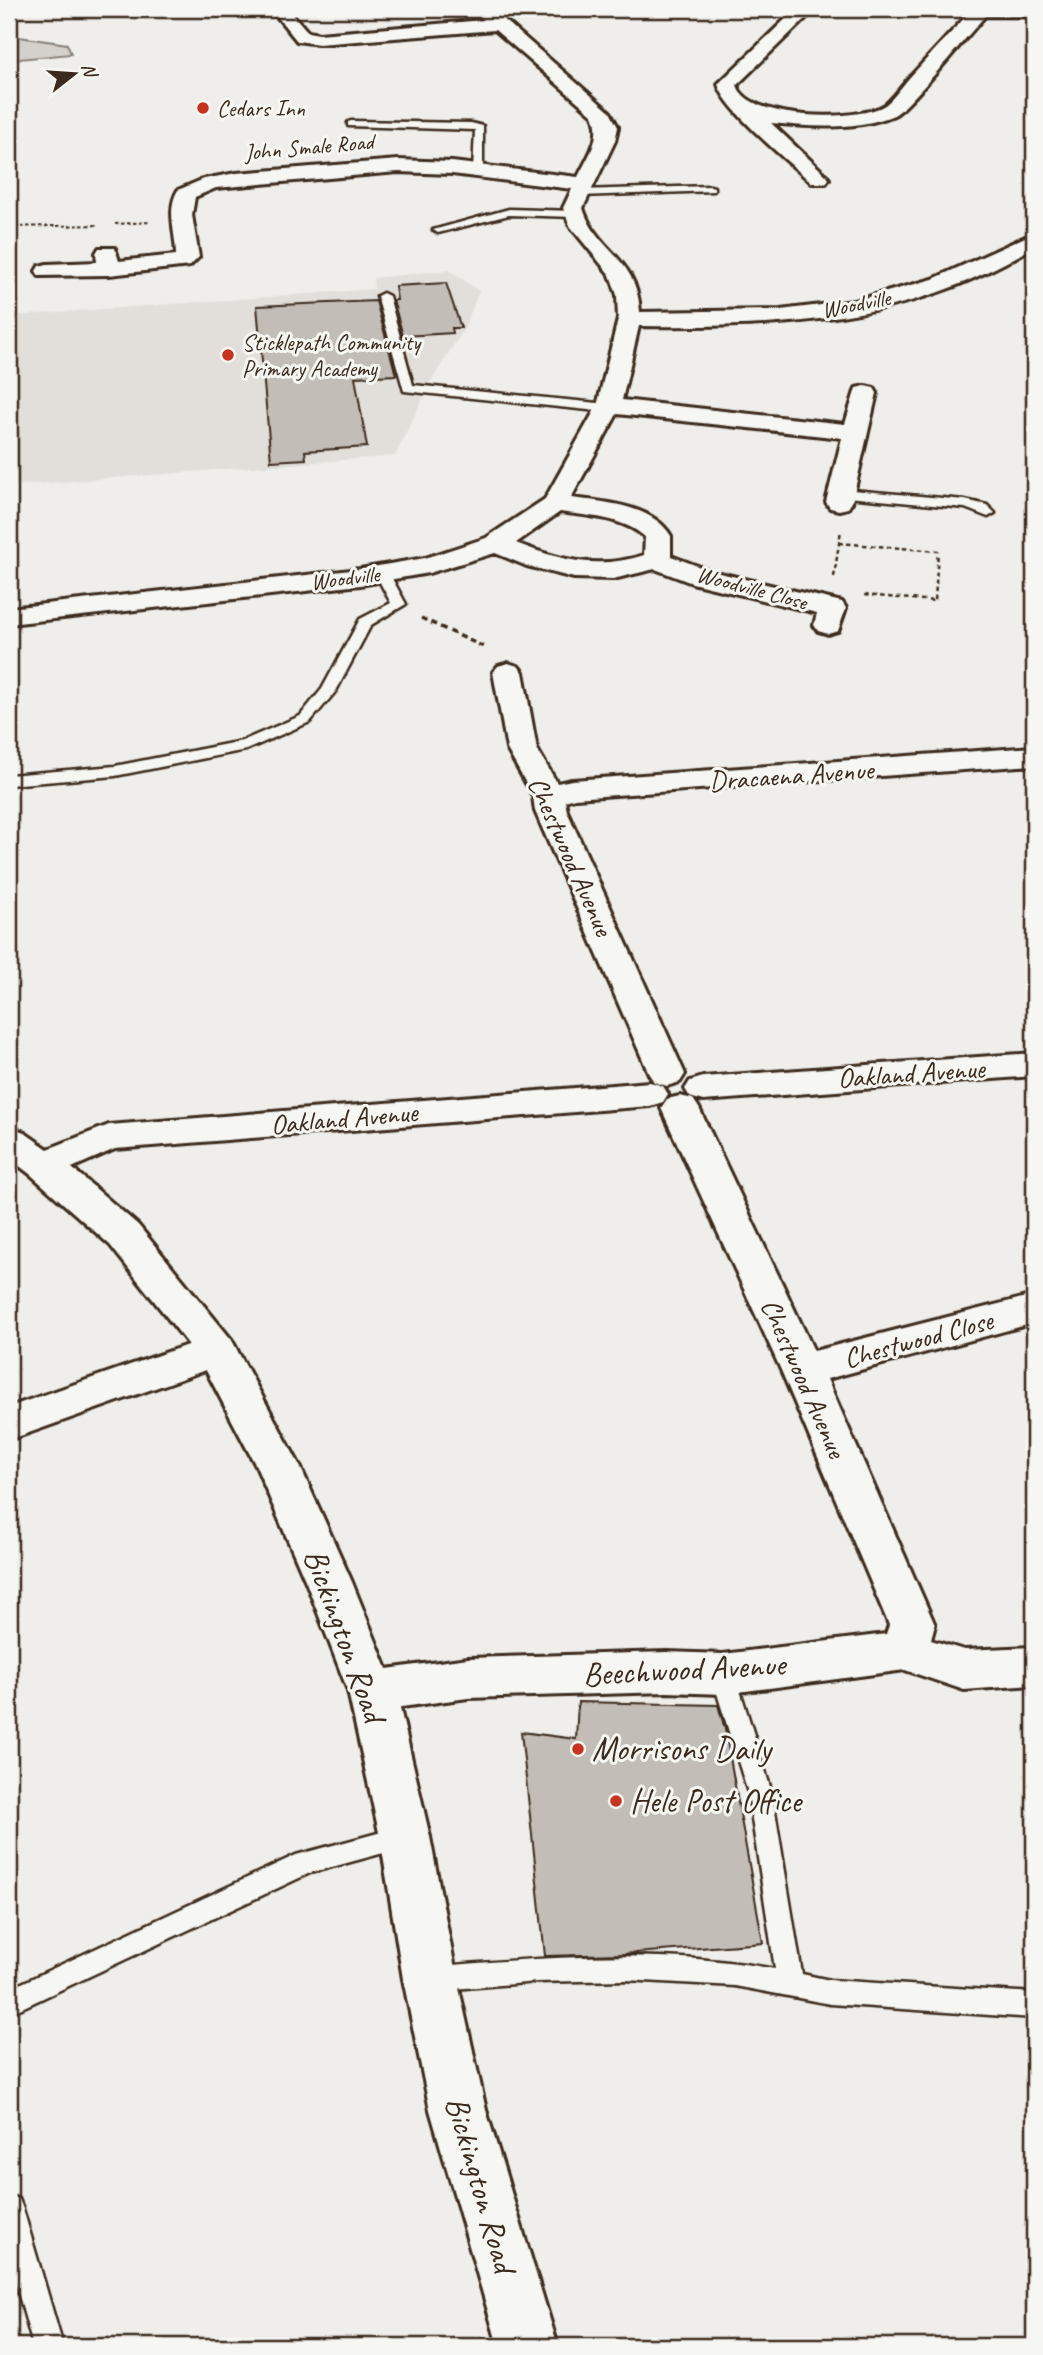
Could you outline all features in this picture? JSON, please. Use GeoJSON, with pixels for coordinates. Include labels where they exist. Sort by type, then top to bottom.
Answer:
{"type":"FeatureCollection","features":[{"type":"Feature","properties":{"kind":"street"},"geometry":{"type":"LineString","coordinates":[[279,9],[303,37],[499,24]]}},
{"type":"Feature","properties":{"kind":"street"},"geometry":{"type":"LineString","coordinates":[[482,9],[601,112],[608,127],[605,141],[580,197],[587,236],[620,273],[628,295],[629,320]]}},
{"type":"Feature","properties":{"kind":"street"},"geometry":{"type":"LineString","coordinates":[[806,9],[727,84],[730,95],[819,179]]}},
{"type":"Feature","properties":{"kind":"street"},"geometry":{"type":"LineString","coordinates":[[969,9],[1034,11]]}},
{"type":"Feature","properties":{"kind":"street"},"geometry":{"type":"LineString","coordinates":[[740,105],[770,117],[808,121],[851,119],[890,110],[982,9]]}},
{"type":"Feature","properties":{"kind":"street"},"geometry":{"type":"LineString","coordinates":[[367,34],[379,52]]}},
{"type":"Feature","properties":{"kind":"street"},"geometry":{"type":"LineString","coordinates":[[343,55],[410,49]]}},
{"type":"Feature","properties":{"kind":"street","name":"John Smale Road"},"geometry":{"type":"LineString","coordinates":[[182,215],[185,194],[211,183],[398,166],[478,171],[580,197]]}},
{"type":"Feature","properties":{"kind":"street"},"geometry":{"type":"LineString","coordinates":[[47,271],[108,260],[166,264],[188,257],[182,215]]}},
{"type":"Feature","properties":{"kind":"street","name":"Woodville"},"geometry":{"type":"LineString","coordinates":[[9,616],[382,573],[429,565],[496,544],[555,504],[609,407],[629,320],[748,319],[848,308],[928,289],[1034,239]]}},
{"type":"Feature","properties":{"kind":"street"},"geometry":{"type":"LineString","coordinates":[[840,498],[865,393]]}},
{"type":"Feature","properties":{"kind":"street"},"geometry":{"type":"LineString","coordinates":[[609,407],[854,432]]}},
{"type":"Feature","properties":{"kind":"street"},"geometry":{"type":"LineString","coordinates":[[496,544],[582,573],[611,573],[656,560],[660,545],[656,533],[636,520],[599,510],[555,504]]}},
{"type":"Feature","properties":{"kind":"street","name":"Woodville Close"},"geometry":{"type":"LineString","coordinates":[[656,560],[702,577],[828,608]]}},
{"type":"Feature","properties":{"kind":"street","name":"Chestwood Avenue"},"geometry":{"type":"LineString","coordinates":[[508,672],[522,749],[549,796],[551,811],[802,1370],[912,1625],[905,1651]]}},
{"type":"Feature","properties":{"kind":"street","name":"Dracaena Avenue"},"geometry":{"type":"LineString","coordinates":[[549,796],[572,789],[1034,756]]}},
{"type":"Feature","properties":{"kind":"street","name":"Oakland Avenue"},"geometry":{"type":"LineString","coordinates":[[44,1165],[109,1138],[1034,1064]]}},
{"type":"Feature","properties":{"kind":"street","name":"Bickington Road"},"geometry":{"type":"LineString","coordinates":[[9,1140],[44,1165],[124,1235],[216,1350],[278,1466],[372,1691],[405,1837],[430,1979],[458,2110],[527,2346]]}},
{"type":"Feature","properties":{"kind":"street","name":"Chestwood Close"},"geometry":{"type":"LineString","coordinates":[[802,1370],[1034,1309]]}},
{"type":"Feature","properties":{"kind":"street"},"geometry":{"type":"LineString","coordinates":[[9,1424],[216,1350]]}},
{"type":"Feature","properties":{"kind":"street","name":"Beechwood Avenue"},"geometry":{"type":"LineString","coordinates":[[372,1691],[468,1678],[667,1672],[723,1674],[905,1651],[964,1670],[1034,1667]]}},
{"type":"Feature","properties":{"kind":"lane"},"geometry":{"type":"LineString","coordinates":[[351,124],[480,128],[478,171]]}},
{"type":"Feature","properties":{"kind":"lane"},"geometry":{"type":"LineString","coordinates":[[438,230],[580,197],[710,189]]}},
{"type":"Feature","properties":{"kind":"lane"},"geometry":{"type":"LineString","coordinates":[[383,296],[408,388],[609,407]]}},
{"type":"Feature","properties":{"kind":"lane"},"geometry":{"type":"LineString","coordinates":[[840,498],[965,504],[982,508],[988,513]]}},
{"type":"Feature","properties":{"kind":"lane"},"geometry":{"type":"LineString","coordinates":[[9,780],[116,771],[246,745],[305,719],[329,691],[365,622],[399,604],[382,573]]}},
{"type":"Feature","properties":{"kind":"lane"},"geometry":{"type":"LineString","coordinates":[[723,1674],[760,1793],[791,1986]]}},
{"type":"Feature","properties":{"kind":"lane"},"geometry":{"type":"LineString","coordinates":[[9,2002],[305,1863],[405,1837]]}},
{"type":"Feature","properties":{"kind":"lane"},"geometry":{"type":"LineString","coordinates":[[430,1979],[537,1970],[625,1968],[736,1974],[830,1992],[1034,2006]]}},
{"type":"Feature","properties":{"kind":"lane"},"geometry":{"type":"LineString","coordinates":[[9,2209],[48,2346]]}},
{"type":"Feature","properties":{"kind":"path"},"geometry":{"type":"LineString","coordinates":[[57,9],[59,12],[152,9]]}},
{"type":"Feature","properties":{"kind":"path"},"geometry":{"type":"LineString","coordinates":[[9,227],[146,223],[182,215]]}},
{"type":"Feature","properties":{"kind":"path"},"geometry":{"type":"LineString","coordinates":[[839,543],[938,551],[935,601],[828,608],[843,518],[836,518],[840,498]]}},
{"type":"Feature","properties":{"kind":"path"},"geometry":{"type":"LineString","coordinates":[[399,604],[420,618],[514,661],[508,672]]}},
{"type":"Feature","properties":{"kind":"shaded area"},"geometry":{"type":"Polygon","coordinates":[[[9,38],[67,44],[71,54],[9,60],[9,38]]]}},
{"type":"Feature","properties":{"kind":"shaded area","name":"Sticklepath Community Primary Academy"},"geometry":{"type":"Polygon","coordinates":[[[449,270],[479,291],[464,329],[431,381],[395,456],[9,486],[9,316],[374,289],[373,278],[449,270]]]}},
{"type":"Feature","properties":{"kind":"building"},"geometry":{"type":"Polygon","coordinates":[[[446,283],[461,328],[452,328],[453,333],[403,336],[393,300],[397,300],[395,286],[446,283]]]}},
{"type":"Feature","properties":{"kind":"building"},"geometry":{"type":"Polygon","coordinates":[[[376,301],[396,375],[355,377],[367,447],[305,451],[306,459],[271,461],[257,306],[376,301]]]}},
{"type":"Feature","properties":{"kind":"building"},"geometry":{"type":"Polygon","coordinates":[[[578,1702],[718,1705],[725,1729],[763,1943],[623,1954],[545,1956],[521,1732],[576,1739],[578,1702]]]}},
{"type":"Feature","properties":{"kind":"place","name":"Cedars Inn"},"geometry":{"type":"Point","coordinates":[203,108]}},
{"type":"Feature","properties":{"kind":"place","name":"Sticklepath Community Primary Academy"},"geometry":{"type":"Point","coordinates":[228,355]}},
{"type":"Feature","properties":{"kind":"place","name":"Morrisons Daily"},"geometry":{"type":"Point","coordinates":[578,1749]}},
{"type":"Feature","properties":{"kind":"place","name":"Hele Post Office"},"geometry":{"type":"Point","coordinates":[616,1801]}}]}
